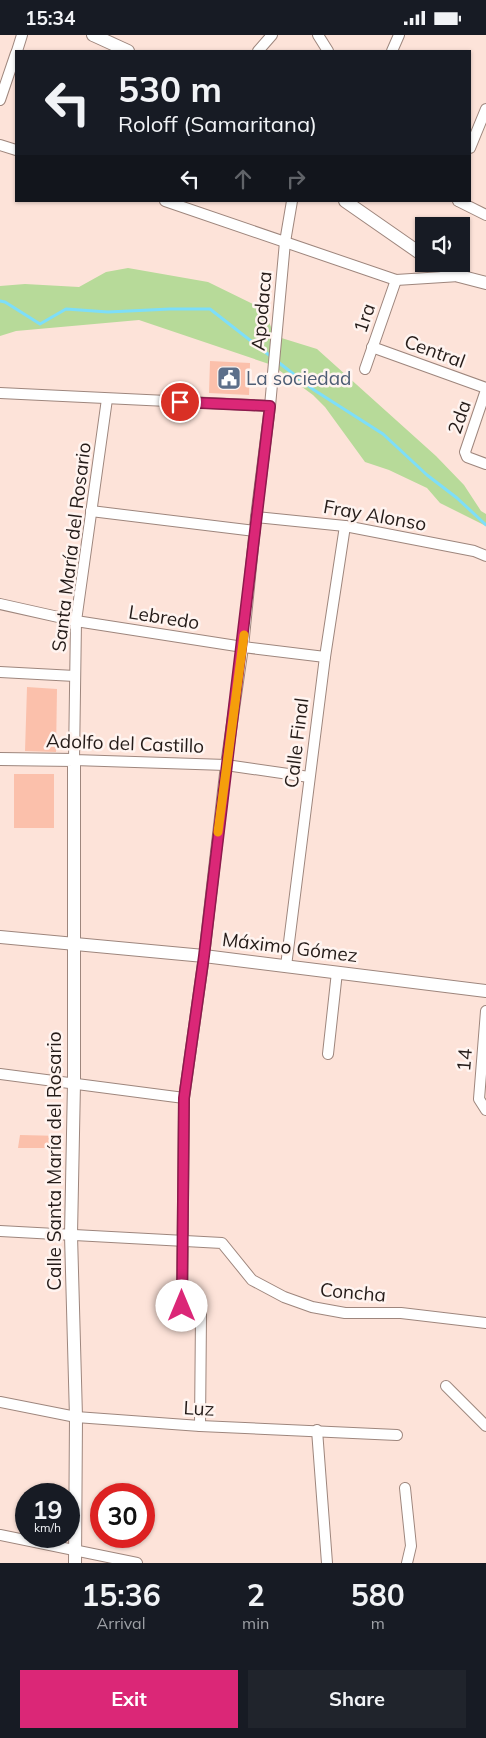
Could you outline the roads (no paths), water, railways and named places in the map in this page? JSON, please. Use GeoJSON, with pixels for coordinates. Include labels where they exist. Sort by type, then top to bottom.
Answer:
{"type":"FeatureCollection","features":[{"type":"Feature","properties":{"kind":"street"},"geometry":{"type":"LineString","coordinates":[[17,50],[22,35]]}},
{"type":"Feature","properties":{"kind":"street"},"geometry":{"type":"LineString","coordinates":[[93,35],[126,50]]}},
{"type":"Feature","properties":{"kind":"street"},"geometry":{"type":"LineString","coordinates":[[259,50],[272,35]]}},
{"type":"Feature","properties":{"kind":"street"},"geometry":{"type":"LineString","coordinates":[[318,35],[327,50]]}},
{"type":"Feature","properties":{"kind":"street"},"geometry":{"type":"LineString","coordinates":[[392,50],[399,35]]}},
{"type":"Feature","properties":{"kind":"street"},"geometry":{"type":"LineString","coordinates":[[0,100],[15,55]]}},
{"type":"Feature","properties":{"kind":"street"},"geometry":{"type":"LineString","coordinates":[[471,146],[486,109]]}},
{"type":"Feature","properties":{"kind":"street"},"geometry":{"type":"LineString","coordinates":[[0,145],[15,150]]}},
{"type":"Feature","properties":{"kind":"street"},"geometry":{"type":"LineString","coordinates":[[168,202],[396,279],[458,276]]}},
{"type":"Feature","properties":{"kind":"street","name":"Apodaca"},"geometry":{"type":"LineString","coordinates":[[200,1426],[201,1315],[200,1312],[182,1306],[184,1098],[204,956],[226,765],[243,647],[256,517],[270,406],[285,242],[292,202]]}},
{"type":"Feature","properties":{"kind":"street"},"geometry":{"type":"LineString","coordinates":[[346,202],[415,250]]}},
{"type":"Feature","properties":{"kind":"street"},"geometry":{"type":"LineString","coordinates":[[460,202],[486,215]]}},
{"type":"Feature","properties":{"kind":"street"},"geometry":{"type":"LineString","coordinates":[[451,272],[458,276],[486,283]]}},
{"type":"Feature","properties":{"kind":"street","name":"1ra"},"geometry":{"type":"LineString","coordinates":[[365,369],[396,279]]}},
{"type":"Feature","properties":{"kind":"street","name":"Central"},"geometry":{"type":"LineString","coordinates":[[372,347],[486,389]]}},
{"type":"Feature","properties":{"kind":"street","name":"2da"},"geometry":{"type":"LineString","coordinates":[[486,389],[466,455],[486,465]]}},
{"type":"Feature","properties":{"kind":"street"},"geometry":{"type":"LineString","coordinates":[[0,393],[270,406]]}},
{"type":"Feature","properties":{"kind":"street","name":"Santa María del Rosario"},"geometry":{"type":"LineString","coordinates":[[74,759],[76,621],[107,399]]}},
{"type":"Feature","properties":{"kind":"street"},"geometry":{"type":"LineString","coordinates":[[91,511],[255,531]]}},
{"type":"Feature","properties":{"kind":"street","name":"Fray Alonso"},"geometry":{"type":"LineString","coordinates":[[256,517],[345,526],[474,551],[486,557]]}},
{"type":"Feature","properties":{"kind":"street","name":"Calle Final"},"geometry":{"type":"LineString","coordinates":[[286,966],[325,657],[345,526]]}},
{"type":"Feature","properties":{"kind":"street","name":"Lebredo"},"geometry":{"type":"LineString","coordinates":[[0,604],[76,621],[243,647],[325,657]]}},
{"type":"Feature","properties":{"kind":"street"},"geometry":{"type":"LineString","coordinates":[[0,672],[75,676]]}},
{"type":"Feature","properties":{"kind":"street","name":"Adolfo del Castillo"},"geometry":{"type":"LineString","coordinates":[[0,759],[74,759],[226,765],[309,777]]}},
{"type":"Feature","properties":{"kind":"street","name":"Calle Santa María del Rosario"},"geometry":{"type":"LineString","coordinates":[[74,759],[74,1083],[71,1235],[76,1417],[75,1557]]}},
{"type":"Feature","properties":{"kind":"street","name":"Máximo Gómez"},"geometry":{"type":"LineString","coordinates":[[0,937],[204,956],[486,991]]}},
{"type":"Feature","properties":{"kind":"street"},"geometry":{"type":"LineString","coordinates":[[328,1054],[337,972]]}},
{"type":"Feature","properties":{"kind":"street","name":"14"},"geometry":{"type":"LineString","coordinates":[[486,1011],[479,1099],[486,1110]]}},
{"type":"Feature","properties":{"kind":"street"},"geometry":{"type":"LineString","coordinates":[[0,1074],[184,1098]]}},
{"type":"Feature","properties":{"kind":"street","name":"Concha"},"geometry":{"type":"LineString","coordinates":[[0,1231],[223,1243],[252,1280],[284,1297],[312,1307],[345,1313],[401,1313],[486,1323]]}},
{"type":"Feature","properties":{"kind":"street"},"geometry":{"type":"LineString","coordinates":[[446,1386],[486,1426]]}},
{"type":"Feature","properties":{"kind":"street","name":"Luz"},"geometry":{"type":"LineString","coordinates":[[0,1402],[76,1417],[200,1426],[397,1435]]}},
{"type":"Feature","properties":{"kind":"street"},"geometry":{"type":"LineString","coordinates":[[317,1430],[327,1563]]}},
{"type":"Feature","properties":{"kind":"street"},"geometry":{"type":"LineString","coordinates":[[405,1489],[410,1546],[407,1563]]}},
{"type":"Feature","properties":{"kind":"street"},"geometry":{"type":"LineString","coordinates":[[0,1535],[75,1557],[137,1563]]}},
{"type":"Feature","properties":{"kind":"waterway"},"geometry":{"type":"LineString","coordinates":[[0,301],[5,302],[40,324],[66,309],[108,312],[210,309],[314,390],[383,434],[427,475],[457,498],[486,525]]}},
{"type":"Feature","properties":{"kind":"place","name":"La sociedad"},"geometry":{"type":"Point","coordinates":[229,378]}}]}
